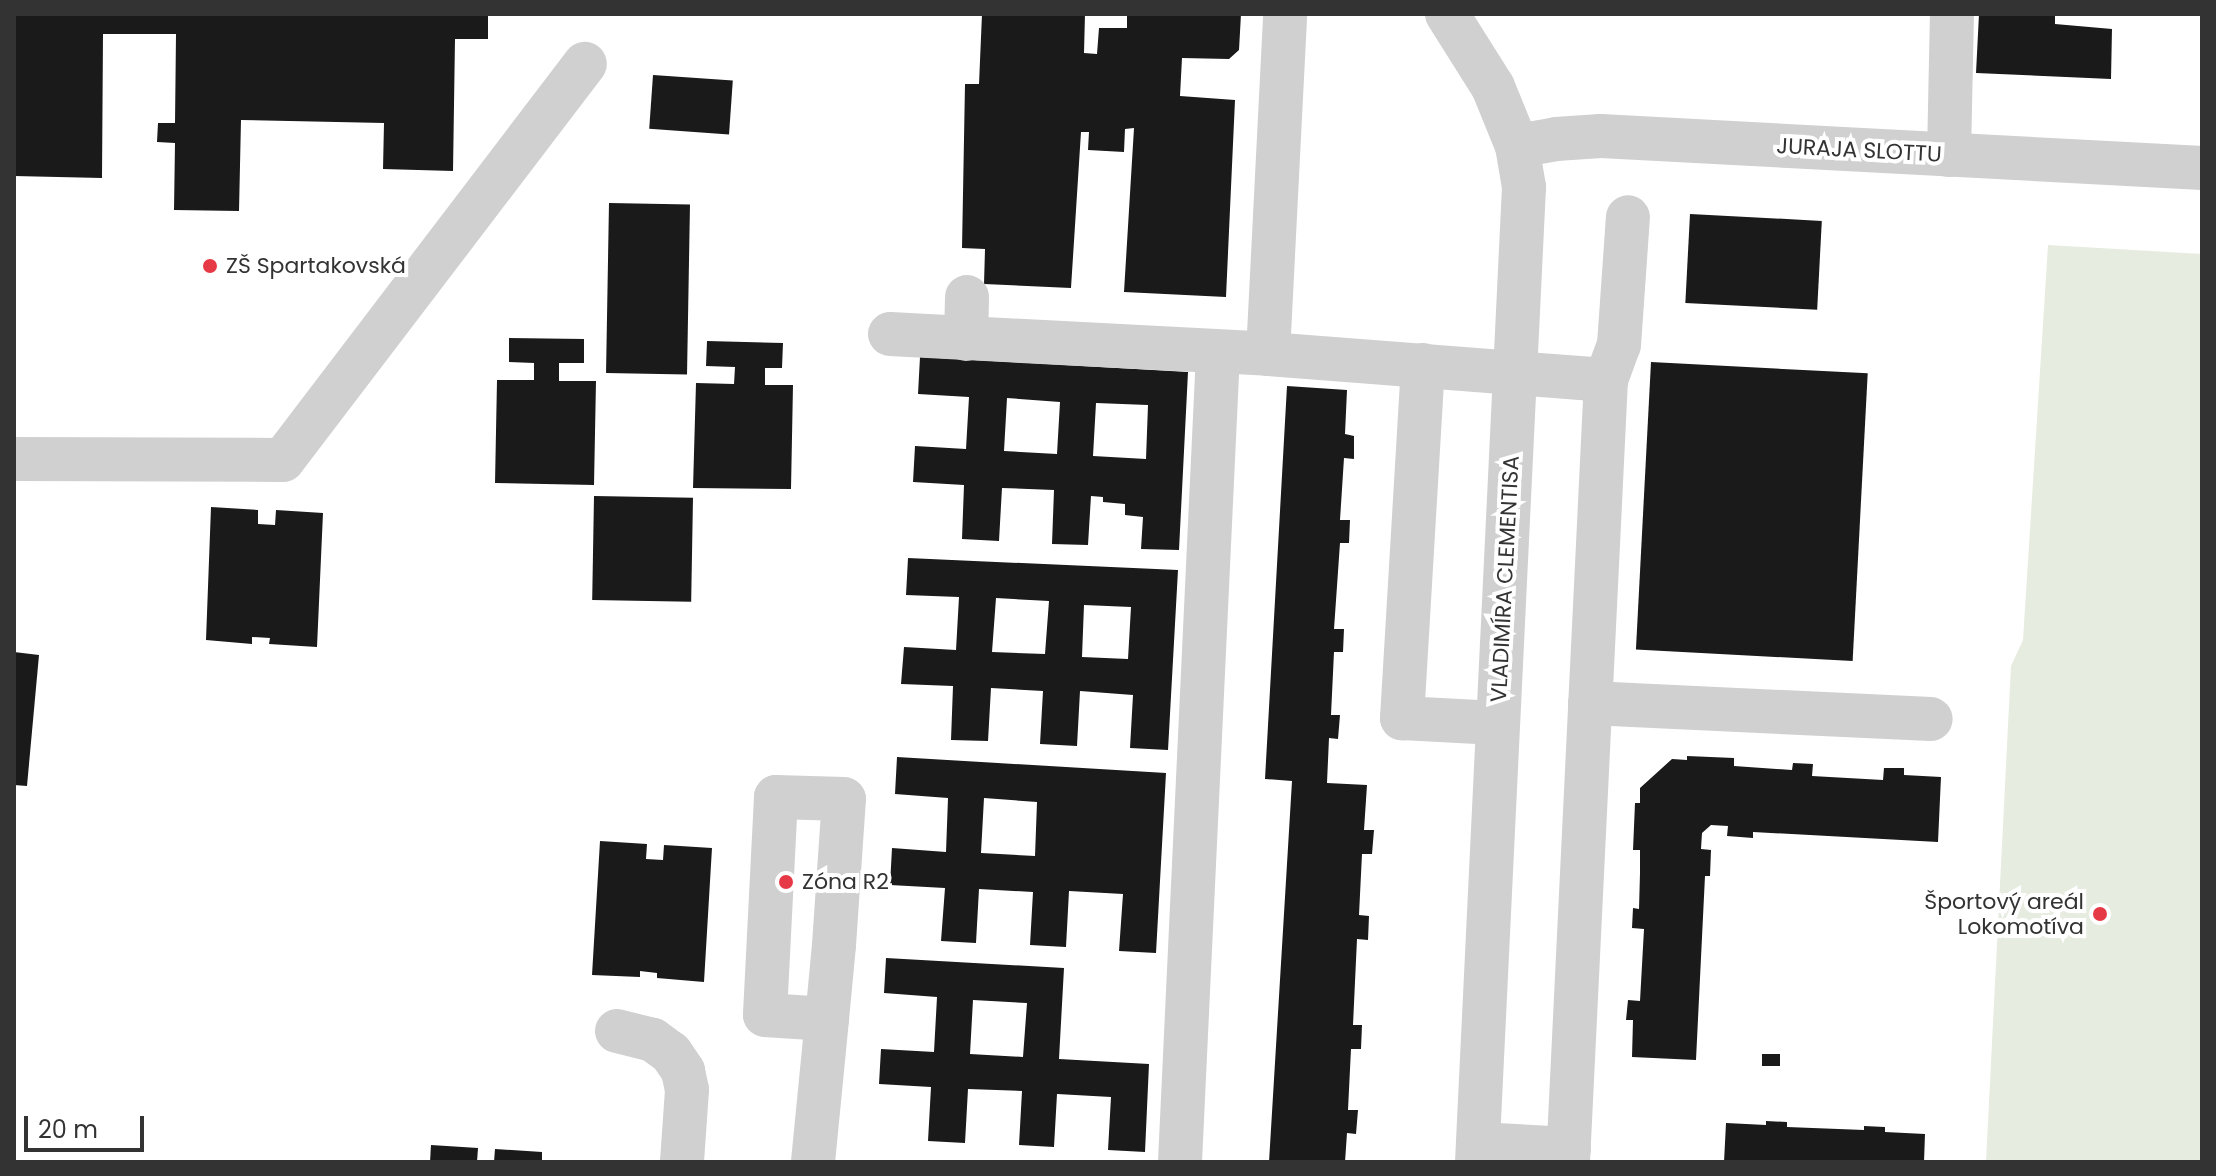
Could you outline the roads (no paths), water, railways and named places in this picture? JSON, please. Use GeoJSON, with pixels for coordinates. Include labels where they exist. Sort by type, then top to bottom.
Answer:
{"type":"FeatureCollection","features":[{"type":"Feature","properties":{"kind":"street"},"geometry":{"type":"LineString","coordinates":[[1268,354],[1285,14]]}},
{"type":"Feature","properties":{"kind":"street","name":"VLADIMÍRA CLEMENTISA"},"geometry":{"type":"LineString","coordinates":[[1447,14],[1493,87],[1517,146],[1524,187],[1478,1153]]}},
{"type":"Feature","properties":{"kind":"street"},"geometry":{"type":"LineString","coordinates":[[1949,155],[1952,14]]}},
{"type":"Feature","properties":{"kind":"street"},"geometry":{"type":"LineString","coordinates":[[14,459],[111,462],[283,460],[585,64]]}},
{"type":"Feature","properties":{"kind":"street","name":"JURAJA SLOTTU"},"geometry":{"type":"LineString","coordinates":[[1517,146],[1601,136],[2202,168]]}},
{"type":"Feature","properties":{"kind":"street"},"geometry":{"type":"LineString","coordinates":[[1478,1153],[1569,1156],[1606,380],[1619,345],[1628,217]]}},
{"type":"Feature","properties":{"kind":"street"},"geometry":{"type":"LineString","coordinates":[[890,334],[966,318],[1218,352],[1606,380]]}},
{"type":"Feature","properties":{"kind":"street"},"geometry":{"type":"LineString","coordinates":[[1180,1162],[1218,352]]}},
{"type":"Feature","properties":{"kind":"street"},"geometry":{"type":"LineString","coordinates":[[1423,365],[1402,718],[1497,723]]}},
{"type":"Feature","properties":{"kind":"street"},"geometry":{"type":"LineString","coordinates":[[1590,703],[1931,719]]}},
{"type":"Feature","properties":{"kind":"street"},"geometry":{"type":"LineString","coordinates":[[813,1162],[827,1019],[844,799],[776,797],[765,1015],[827,1019]]}},
{"type":"Feature","properties":{"kind":"street"},"geometry":{"type":"LineString","coordinates":[[617,1031],[653,1040],[671,1053],[683,1071],[693,1161]]}},
{"type":"Feature","properties":{"kind":"place","name":"ZŠ Spartakovská"},"geometry":{"type":"Point","coordinates":[210,266]}},
{"type":"Feature","properties":{"kind":"place","name":"Zóna R2"},"geometry":{"type":"Point","coordinates":[786,882]}},
{"type":"Feature","properties":{"kind":"place","name":"Športový areál Lokomotíva"},"geometry":{"type":"Point","coordinates":[2100,914]}}]}
